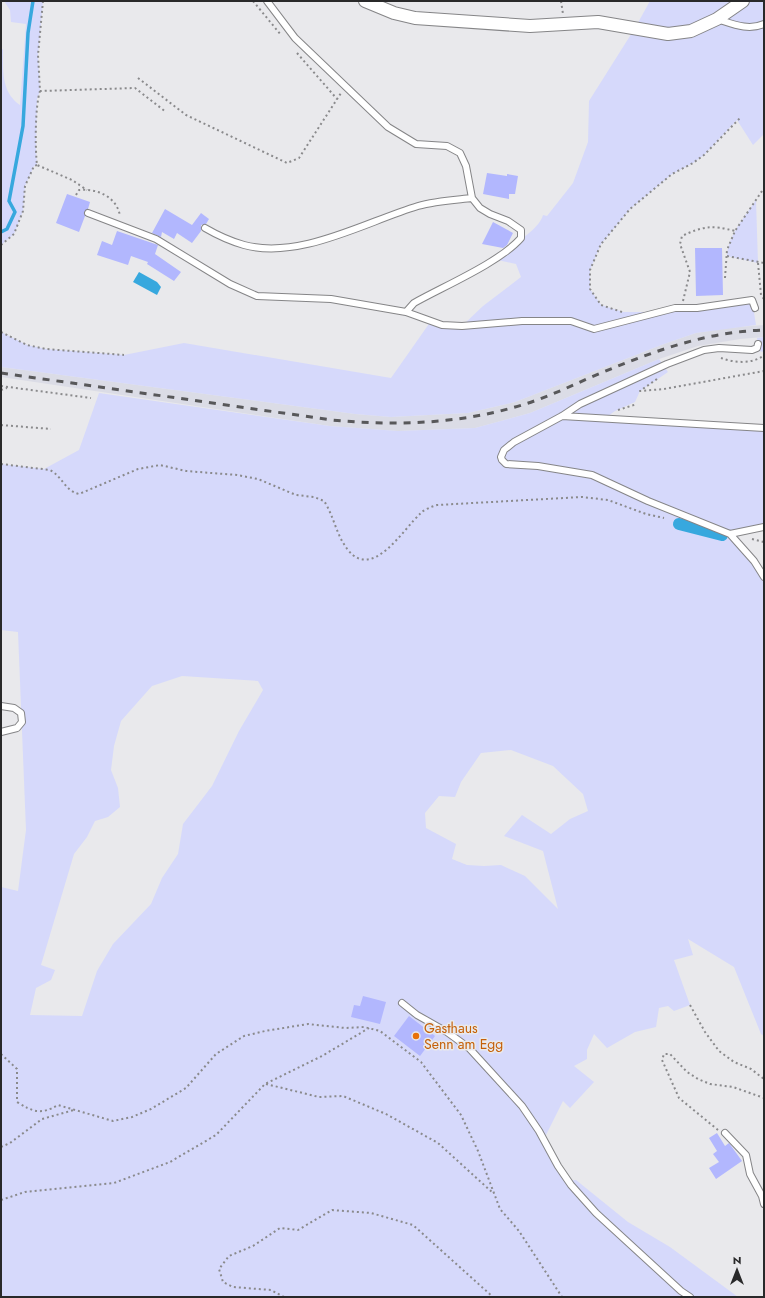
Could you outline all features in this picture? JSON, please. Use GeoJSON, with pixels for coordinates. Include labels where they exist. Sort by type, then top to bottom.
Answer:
{"type":"FeatureCollection","features":[{"type":"Feature","properties":{"kind":"street"},"geometry":{"type":"LineString","coordinates":[[365,1],[394,13],[415,18],[530,26],[598,22],[668,34],[691,31],[717,19],[743,1]]}},
{"type":"Feature","properties":{"kind":"lane"},"geometry":{"type":"LineString","coordinates":[[267,1],[295,38],[376,118],[400,136],[424,146],[447,146],[460,153],[466,166],[472,198],[480,208],[517,226],[521,230],[521,238],[515,244],[486,263],[414,303],[406,312]]}},
{"type":"Feature","properties":{"kind":"lane"},"geometry":{"type":"LineString","coordinates":[[717,19],[742,27],[756,28],[764,24]]}},
{"type":"Feature","properties":{"kind":"lane"},"geometry":{"type":"LineString","coordinates":[[204,228],[224,238],[245,245],[271,247],[298,245],[346,233],[419,205],[472,198]]}},
{"type":"Feature","properties":{"kind":"lane"},"geometry":{"type":"LineString","coordinates":[[88,213],[156,239],[230,284],[257,296],[331,299],[406,312],[442,325],[462,326],[522,321],[571,321],[594,328],[675,308],[697,308],[752,300],[755,308]]}},
{"type":"Feature","properties":{"kind":"lane"},"geometry":{"type":"LineString","coordinates":[[758,344],[757,348],[752,350],[719,348],[699,352],[667,364],[580,404],[562,416],[514,442],[504,450],[501,457],[502,460],[510,465],[538,466],[592,475],[648,501],[730,534],[754,561],[764,577]]}},
{"type":"Feature","properties":{"kind":"lane"},"geometry":{"type":"LineString","coordinates":[[562,416],[764,428]]}},
{"type":"Feature","properties":{"kind":"lane"},"geometry":{"type":"LineString","coordinates":[[730,534],[764,527]]}},
{"type":"Feature","properties":{"kind":"lane"},"geometry":{"type":"LineString","coordinates":[[1,706],[14,708],[21,713],[22,722],[17,728],[1,732]]}},
{"type":"Feature","properties":{"kind":"lane"},"geometry":{"type":"LineString","coordinates":[[402,1003],[417,1015],[447,1032],[469,1048],[522,1106],[539,1131],[558,1166],[571,1185],[596,1213],[681,1291],[690,1297]]}},
{"type":"Feature","properties":{"kind":"lane"},"geometry":{"type":"LineString","coordinates":[[725,1133],[746,1155],[750,1174],[762,1196],[764,1204]]}},
{"type":"Feature","properties":{"kind":"path"},"geometry":{"type":"LineString","coordinates":[[37,165],[37,99],[40,91],[38,54],[43,1]]}},
{"type":"Feature","properties":{"kind":"path"},"geometry":{"type":"LineString","coordinates":[[561,1],[563,13]]}},
{"type":"Feature","properties":{"kind":"path"},"geometry":{"type":"LineString","coordinates":[[138,78],[186,115],[287,163],[299,158],[345,87]]}},
{"type":"Feature","properties":{"kind":"path"},"geometry":{"type":"LineString","coordinates":[[40,91],[135,88],[166,112]]}},
{"type":"Feature","properties":{"kind":"path"},"geometry":{"type":"LineString","coordinates":[[623,312],[601,305],[590,289],[590,270],[601,244],[630,210],[672,174],[693,163],[704,155],[741,117]]}},
{"type":"Feature","properties":{"kind":"path"},"geometry":{"type":"LineString","coordinates":[[37,165],[72,180],[88,190]]}},
{"type":"Feature","properties":{"kind":"path"},"geometry":{"type":"LineString","coordinates":[[1,245],[14,234],[23,211],[25,186],[34,166],[37,165]]}},
{"type":"Feature","properties":{"kind":"path"},"geometry":{"type":"LineString","coordinates":[[725,278],[727,250],[735,231],[764,188]]}},
{"type":"Feature","properties":{"kind":"path"},"geometry":{"type":"LineString","coordinates":[[76,195],[79,190],[88,190],[106,195],[116,204],[120,214],[120,225]]}},
{"type":"Feature","properties":{"kind":"path"},"geometry":{"type":"LineString","coordinates":[[681,308],[690,272],[680,244],[682,236],[699,228],[716,226],[735,231]]}},
{"type":"Feature","properties":{"kind":"path"},"geometry":{"type":"LineString","coordinates":[[727,256],[764,263]]}},
{"type":"Feature","properties":{"kind":"path"},"geometry":{"type":"LineString","coordinates":[[758,263],[761,295],[764,298]]}},
{"type":"Feature","properties":{"kind":"path"},"geometry":{"type":"LineString","coordinates":[[1,332],[27,345],[46,349],[124,355]]}},
{"type":"Feature","properties":{"kind":"path"},"geometry":{"type":"LineString","coordinates":[[720,357],[728,361],[747,362],[758,359],[764,355]]}},
{"type":"Feature","properties":{"kind":"path"},"geometry":{"type":"LineString","coordinates":[[662,376],[640,391],[664,390],[764,371]]}},
{"type":"Feature","properties":{"kind":"path"},"geometry":{"type":"LineString","coordinates":[[1,386],[90,398]]}},
{"type":"Feature","properties":{"kind":"path"},"geometry":{"type":"LineString","coordinates":[[1,390],[8,387]]}},
{"type":"Feature","properties":{"kind":"path"},"geometry":{"type":"LineString","coordinates":[[1,425],[51,429]]}},
{"type":"Feature","properties":{"kind":"path"},"geometry":{"type":"LineString","coordinates":[[1,464],[50,470],[55,473],[70,490],[79,494],[138,469],[160,465],[186,471],[237,475],[258,479],[296,495],[314,497],[324,501],[340,538],[347,549],[353,556],[367,560],[380,556],[421,513],[428,508],[447,504],[582,497],[608,500],[646,514],[670,519]]}},
{"type":"Feature","properties":{"kind":"path"},"geometry":{"type":"LineString","coordinates":[[690,1005],[705,1032],[719,1051],[734,1062],[751,1069],[764,1079]]}},
{"type":"Feature","properties":{"kind":"path"},"geometry":{"type":"LineString","coordinates":[[1,1054],[17,1070],[17,1102],[30,1110],[46,1112],[58,1105],[113,1121],[132,1117],[152,1109],[186,1088],[216,1054],[244,1036],[265,1030],[308,1024],[369,1028],[380,1031],[421,1062],[460,1116],[478,1151],[500,1209],[519,1231],[562,1297]]}},
{"type":"Feature","properties":{"kind":"path"},"geometry":{"type":"LineString","coordinates":[[1,1200],[25,1192],[114,1183],[170,1162],[216,1135],[265,1084],[322,1056],[369,1028]]}},
{"type":"Feature","properties":{"kind":"path"},"geometry":{"type":"LineString","coordinates":[[725,1133],[718,1130],[679,1098],[662,1060],[664,1054],[670,1054],[687,1072],[698,1079],[710,1084],[733,1087],[764,1098]]}},
{"type":"Feature","properties":{"kind":"path"},"geometry":{"type":"LineString","coordinates":[[265,1084],[319,1097],[344,1096],[386,1114],[438,1143],[494,1194]]}},
{"type":"Feature","properties":{"kind":"path"},"geometry":{"type":"LineString","coordinates":[[1,1147],[10,1143],[42,1119],[75,1109]]}},
{"type":"Feature","properties":{"kind":"path"},"geometry":{"type":"LineString","coordinates":[[284,1297],[271,1290],[233,1287],[223,1282],[219,1269],[229,1256],[253,1246],[280,1228],[298,1230],[332,1210],[371,1213],[413,1225],[493,1297]]}},
{"type":"Feature","properties":{"kind":"shaded area"},"geometry":{"type":"Polygon","coordinates":[[[4,1],[43,1],[38,55],[40,91],[37,99],[37,165],[34,166],[25,186],[23,211],[14,234],[1,245],[1,50],[3,49],[3,73],[6,87],[9,94],[20,105],[26,24],[11,22],[10,10],[4,1]]]}},
{"type":"Feature","properties":{"kind":"shaded area"},"geometry":{"type":"Polygon","coordinates":[[[650,1],[764,1],[764,134],[753,145],[737,120],[704,155],[693,163],[672,174],[630,209],[601,244],[590,270],[590,289],[601,305],[623,312],[658,312],[752,300],[756,325],[696,333],[515,402],[468,413],[391,417],[355,414],[1,367],[1,332],[27,345],[46,349],[124,355],[184,343],[391,378],[431,321],[462,326],[483,306],[521,277],[516,264],[493,259],[529,233],[540,221],[543,215],[547,216],[573,183],[588,142],[589,101],[635,28],[650,1]]]}},
{"type":"Feature","properties":{"kind":"shaded area"},"geometry":{"type":"Polygon","coordinates":[[[756,200],[758,263],[727,256],[730,241],[756,200]]]}},
{"type":"Feature","properties":{"kind":"shaded area"},"geometry":{"type":"Polygon","coordinates":[[[764,325],[764,337],[740,339],[698,346],[659,359],[530,413],[475,428],[398,431],[330,426],[1,377],[1,367],[355,414],[391,417],[468,413],[515,402],[696,333],[726,328],[764,325]]]}},
{"type":"Feature","properties":{"kind":"shaded area"},"geometry":{"type":"Polygon","coordinates":[[[764,337],[764,352],[752,350],[758,344],[757,338],[764,337]]]}},
{"type":"Feature","properties":{"kind":"shaded area"},"geometry":{"type":"Polygon","coordinates":[[[659,359],[668,372],[640,391],[635,402],[615,411],[604,419],[764,428],[764,527],[731,534],[764,571],[764,1036],[761,1034],[734,967],[688,939],[693,955],[674,960],[690,1005],[674,1011],[668,1006],[659,1008],[656,1027],[635,1032],[607,1048],[594,1034],[587,1050],[587,1059],[574,1066],[594,1082],[570,1108],[563,1101],[542,1143],[565,1181],[576,1180],[628,1222],[670,1247],[738,1297],[1,1297],[1,887],[18,891],[26,830],[18,632],[1,630],[1,464],[44,469],[79,450],[99,393],[330,426],[398,431],[475,428],[530,413],[659,359]],[[182,676],[152,686],[121,721],[114,746],[111,770],[118,788],[120,807],[108,817],[95,821],[87,837],[74,854],[41,965],[55,970],[51,980],[36,988],[30,1015],[82,1016],[97,971],[113,944],[151,904],[162,878],[178,854],[183,824],[212,786],[239,731],[263,690],[258,681],[182,676]],[[511,750],[481,753],[461,782],[455,797],[439,796],[425,813],[426,828],[456,844],[452,859],[467,865],[501,865],[525,876],[558,909],[543,851],[504,836],[522,815],[551,834],[570,819],[588,811],[583,794],[553,766],[511,750]]]}},
{"type":"Feature","properties":{"kind":"water"},"geometry":{"type":"Polygon","coordinates":[[[139,272],[157,282],[161,287],[157,295],[133,282],[139,272]]]}},
{"type":"Feature","properties":{"kind":"building"},"geometry":{"type":"Polygon","coordinates":[[[487,173],[518,176],[515,194],[509,194],[509,199],[483,194],[487,173]]]}},
{"type":"Feature","properties":{"kind":"building"},"geometry":{"type":"Polygon","coordinates":[[[67,194],[90,202],[88,209],[84,212],[85,216],[79,232],[56,223],[67,194]]]}},
{"type":"Feature","properties":{"kind":"building"},"geometry":{"type":"Polygon","coordinates":[[[165,209],[192,225],[201,213],[209,219],[206,224],[201,225],[201,231],[192,243],[177,233],[174,239],[162,232],[161,237],[152,233],[165,209]]]}},
{"type":"Feature","properties":{"kind":"building"},"geometry":{"type":"Polygon","coordinates":[[[493,222],[513,233],[507,245],[503,248],[482,244],[493,222]]]}},
{"type":"Feature","properties":{"kind":"building"},"geometry":{"type":"Polygon","coordinates":[[[117,231],[158,245],[155,254],[181,272],[174,281],[147,264],[148,262],[131,256],[128,265],[97,255],[102,241],[112,245],[117,231]]]}},
{"type":"Feature","properties":{"kind":"building"},"geometry":{"type":"Polygon","coordinates":[[[695,248],[722,248],[723,295],[696,296],[695,248]]]}},
{"type":"Feature","properties":{"kind":"building"},"geometry":{"type":"Polygon","coordinates":[[[363,996],[386,1002],[380,1024],[351,1017],[354,1005],[360,1006],[363,996]]]}},
{"type":"Feature","properties":{"kind":"building"},"geometry":{"type":"Polygon","coordinates":[[[409,1016],[435,1036],[420,1056],[394,1036],[409,1016]]]}},
{"type":"Feature","properties":{"kind":"building"},"geometry":{"type":"Polygon","coordinates":[[[717,1133],[725,1146],[729,1143],[742,1161],[716,1179],[709,1168],[719,1162],[713,1154],[717,1151],[709,1138],[717,1133]]]}},
{"type":"Feature","properties":{"kind":"waterway"},"geometry":{"type":"LineString","coordinates":[[1,232],[7,229],[15,212],[9,201],[23,126],[28,33],[33,1]]}},
{"type":"Feature","properties":{"kind":"waterway"},"geometry":{"type":"LineString","coordinates":[[679,524],[722,535]]}},
{"type":"Feature","properties":{"kind":"railway"},"geometry":{"type":"LineString","coordinates":[[1,373],[332,420],[380,423],[428,422],[475,416],[522,405],[548,396],[632,361],[675,346],[719,335],[764,330]]}},
{"type":"Feature","properties":{"kind":"place","name":"Gasthaus Senn am Egg"},"geometry":{"type":"Point","coordinates":[416,1036]}}]}
